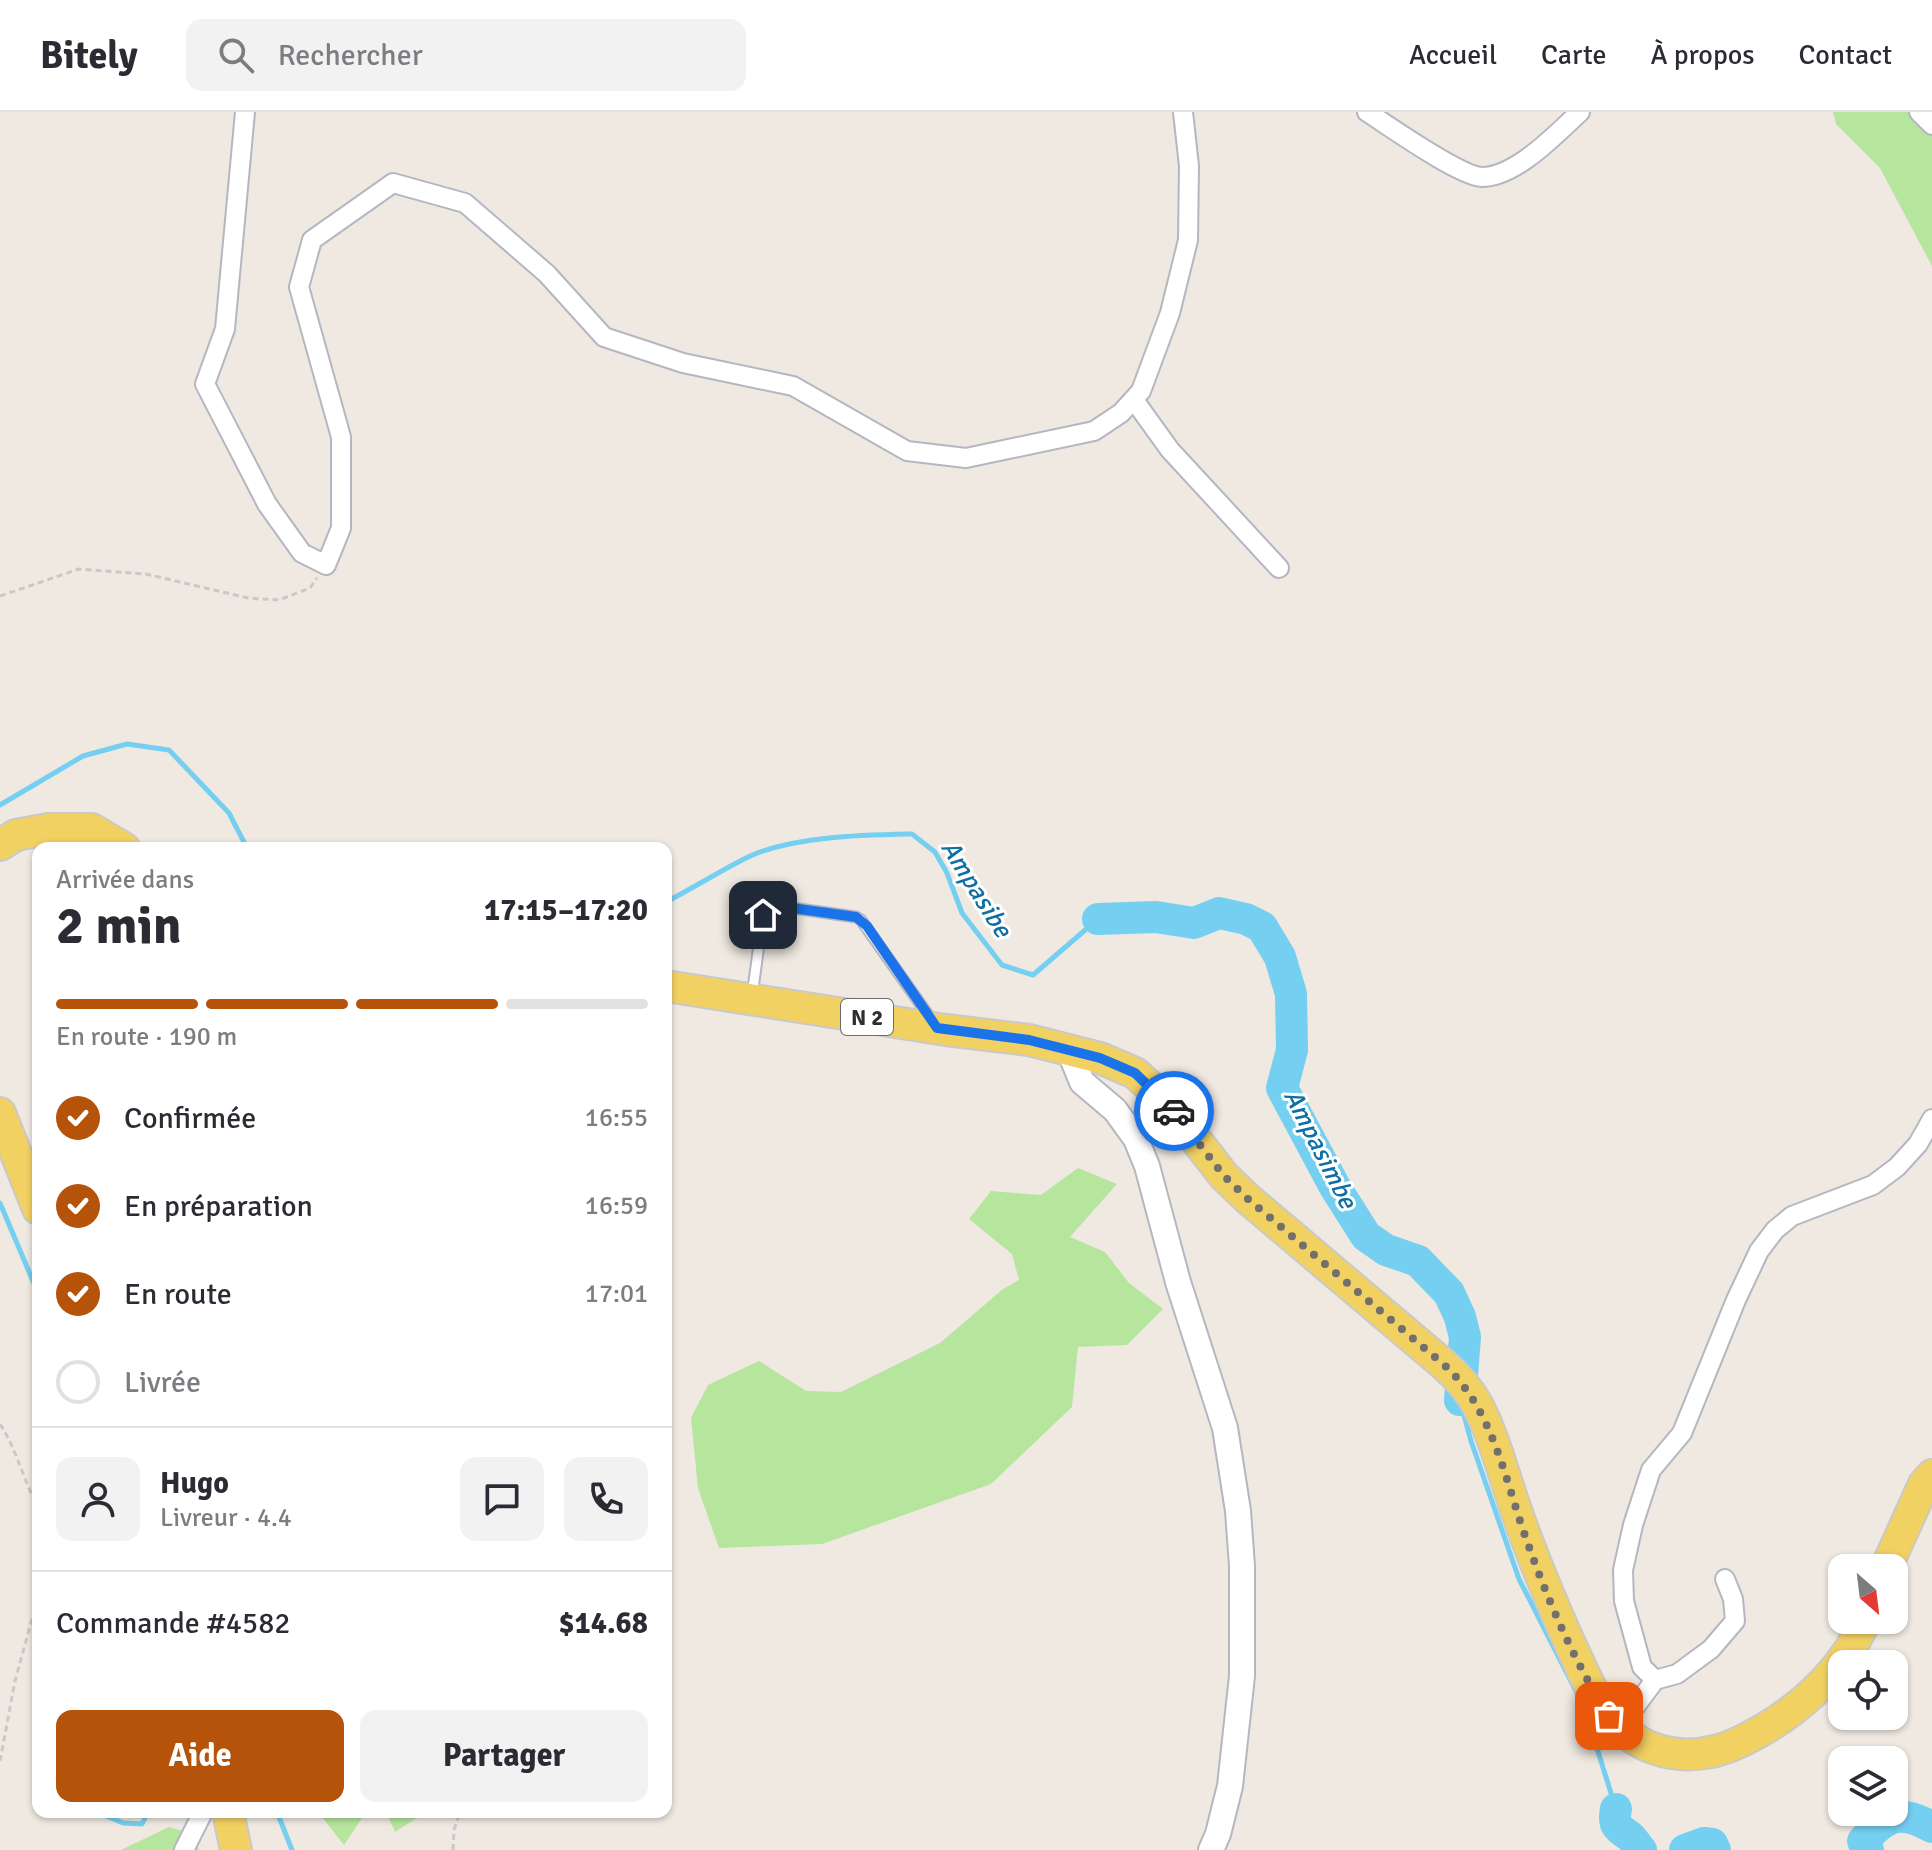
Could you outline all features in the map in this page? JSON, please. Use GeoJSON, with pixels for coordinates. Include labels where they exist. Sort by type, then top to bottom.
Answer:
{"type":"FeatureCollection","features":[{"type":"Feature","properties":{"kind":"main road"},"geometry":{"type":"LineString","coordinates":[[0,845],[16,835],[48,829],[92,829],[114,842]]}},
{"type":"Feature","properties":{"kind":"main road","name":"N 2"},"geometry":{"type":"LineString","coordinates":[[672,987],[1068,1048],[1135,1073],[1172,1109],[1224,1176],[1248,1199],[1442,1363],[1468,1389],[1489,1431],[1544,1586],[1590,1687],[1609,1716],[1651,1748],[1677,1755],[1700,1755],[1728,1748],[1782,1718],[1809,1697],[1846,1655],[1857,1634]]}},
{"type":"Feature","properties":{"kind":"main road"},"geometry":{"type":"LineString","coordinates":[[0,1113],[32,1194]]}},
{"type":"Feature","properties":{"kind":"main road"},"geometry":{"type":"LineString","coordinates":[[1892,1554],[1924,1484],[1932,1475]]}},
{"type":"Feature","properties":{"kind":"street"},"geometry":{"type":"LineString","coordinates":[[245,112],[225,329],[205,384],[267,504],[302,553],[326,565],[341,528],[341,437],[299,287],[312,240],[393,183],[465,203],[547,274],[604,337],[683,363],[793,386],[907,451],[966,458],[1094,431],[1121,413],[1141,391],[1170,313],[1188,240],[1189,166],[1183,112]]}},
{"type":"Feature","properties":{"kind":"street"},"geometry":{"type":"LineString","coordinates":[[1367,112],[1443,161],[1481,177],[1513,168],[1538,151],[1580,112]]}},
{"type":"Feature","properties":{"kind":"street"},"geometry":{"type":"LineString","coordinates":[[1919,112],[1932,125]]}},
{"type":"Feature","properties":{"kind":"street"},"geometry":{"type":"LineString","coordinates":[[1134,400],[1170,450],[1279,568]]}},
{"type":"Feature","properties":{"kind":"street"},"geometry":{"type":"LineString","coordinates":[[1068,1048],[1082,1082],[1115,1110],[1136,1139],[1147,1166],[1178,1282],[1225,1428],[1240,1539],[1242,1676],[1230,1786],[1211,1850]]}},
{"type":"Feature","properties":{"kind":"street"},"geometry":{"type":"LineString","coordinates":[[1655,1680],[1642,1667],[1624,1601],[1623,1570],[1633,1525],[1651,1470],[1682,1433],[1759,1251],[1775,1230],[1792,1216],[1873,1185],[1897,1167],[1925,1141],[1932,1119]]}},
{"type":"Feature","properties":{"kind":"street"},"geometry":{"type":"LineString","coordinates":[[1620,1727],[1655,1680],[1677,1674],[1711,1649],[1735,1621],[1733,1599],[1725,1579]]}},
{"type":"Feature","properties":{"kind":"street"},"geometry":{"type":"LineString","coordinates":[[184,1850],[200,1818]]}},
{"type":"Feature","properties":{"kind":"lane"},"geometry":{"type":"LineString","coordinates":[[751,999],[766,910],[785,907],[856,917],[867,926],[937,1028]]}},
{"type":"Feature","properties":{"kind":"path"},"geometry":{"type":"LineString","coordinates":[[0,596],[79,569],[146,574],[248,598],[279,600],[310,588],[326,565]]}},
{"type":"Feature","properties":{"kind":"path"},"geometry":{"type":"LineString","coordinates":[[0,1424],[13,1444],[32,1496]]}},
{"type":"Feature","properties":{"kind":"path"},"geometry":{"type":"LineString","coordinates":[[0,1761],[15,1681],[32,1619]]}},
{"type":"Feature","properties":{"kind":"path"},"geometry":{"type":"LineString","coordinates":[[453,1850],[458,1818]]}},
{"type":"Feature","properties":{"kind":"green space"},"geometry":{"type":"Polygon","coordinates":[[[1833,112],[1932,112],[1932,266],[1880,168],[1836,124],[1833,112]]]}},
{"type":"Feature","properties":{"kind":"green space"},"geometry":{"type":"Polygon","coordinates":[[[1078,1168],[1117,1184],[1070,1237],[1105,1252],[1129,1283],[1163,1309],[1127,1345],[1078,1347],[1072,1407],[991,1484],[822,1544],[719,1548],[698,1488],[691,1418],[708,1385],[759,1361],[806,1391],[841,1392],[940,1343],[1003,1289],[1019,1280],[1012,1254],[969,1219],[991,1191],[1041,1195],[1078,1168]]]}},
{"type":"Feature","properties":{"kind":"green space"},"geometry":{"type":"Polygon","coordinates":[[[323,1818],[362,1818],[344,1845],[323,1818]]]}},
{"type":"Feature","properties":{"kind":"green space"},"geometry":{"type":"Polygon","coordinates":[[[389,1818],[417,1818],[395,1832],[389,1818]]]}},
{"type":"Feature","properties":{"kind":"green space"},"geometry":{"type":"Polygon","coordinates":[[[169,1827],[193,1834],[199,1850],[121,1850],[169,1827]]]}},
{"type":"Feature","properties":{"kind":"waterway","name":"Ampasibe"},"geometry":{"type":"LineString","coordinates":[[0,805],[83,756],[127,744],[169,750],[229,813],[244,842]]}},
{"type":"Feature","properties":{"kind":"waterway","name":"Ampasibe"},"geometry":{"type":"LineString","coordinates":[[672,899],[766,850],[828,838],[912,834],[935,852],[947,873],[962,913],[1002,965],[1033,975],[1098,919]]}},
{"type":"Feature","properties":{"kind":"waterway","name":"Ampasimbe"},"geometry":{"type":"LineString","coordinates":[[1098,919],[1156,917],[1194,923],[1219,913],[1246,919],[1262,927],[1280,957],[1291,994],[1292,1050],[1282,1088],[1335,1187],[1366,1236],[1386,1250],[1418,1261],[1449,1293],[1465,1337],[1460,1400]]}},
{"type":"Feature","properties":{"kind":"waterway","name":"Ampasibe"},"geometry":{"type":"LineString","coordinates":[[0,1203],[32,1279]]}},
{"type":"Feature","properties":{"kind":"waterway","name":"Ampasibe"},"geometry":{"type":"LineString","coordinates":[[1461,1404],[1519,1579],[1584,1707],[1616,1809]]}},
{"type":"Feature","properties":{"kind":"waterway","name":"Ampasimbe"},"geometry":{"type":"LineString","coordinates":[[1616,1809],[1616,1825],[1641,1850]]}},
{"type":"Feature","properties":{"kind":"waterway","name":"Ampasibe"},"geometry":{"type":"LineString","coordinates":[[111,1818],[123,1823],[142,1824],[145,1818]]}},
{"type":"Feature","properties":{"kind":"waterway","name":"Ampasibe"},"geometry":{"type":"LineString","coordinates":[[279,1818],[292,1850]]}},
{"type":"Feature","properties":{"kind":"waterway","name":"Ampasimbe"},"geometry":{"type":"LineString","coordinates":[[1868,1850],[1863,1841],[1887,1820],[1911,1818],[1932,1827]]}},
{"type":"Feature","properties":{"kind":"waterway","name":"Ampasimbe"},"geometry":{"type":"LineString","coordinates":[[1685,1850],[1704,1843],[1712,1844],[1715,1850]]}},
{"type":"Feature","properties":{"kind":"way so far"},"geometry":{"type":"LineString","coordinates":[[1174,1111],[1224,1176],[1248,1199],[1457,1375],[1468,1389],[1489,1431],[1544,1586],[1590,1687],[1609,1716]]}},
{"type":"Feature","properties":{"kind":"route"},"geometry":{"type":"LineString","coordinates":[[763,915],[773,907],[785,907],[856,917],[867,926],[937,1028],[1029,1040],[1100,1058],[1135,1073],[1174,1111]]}}]}
